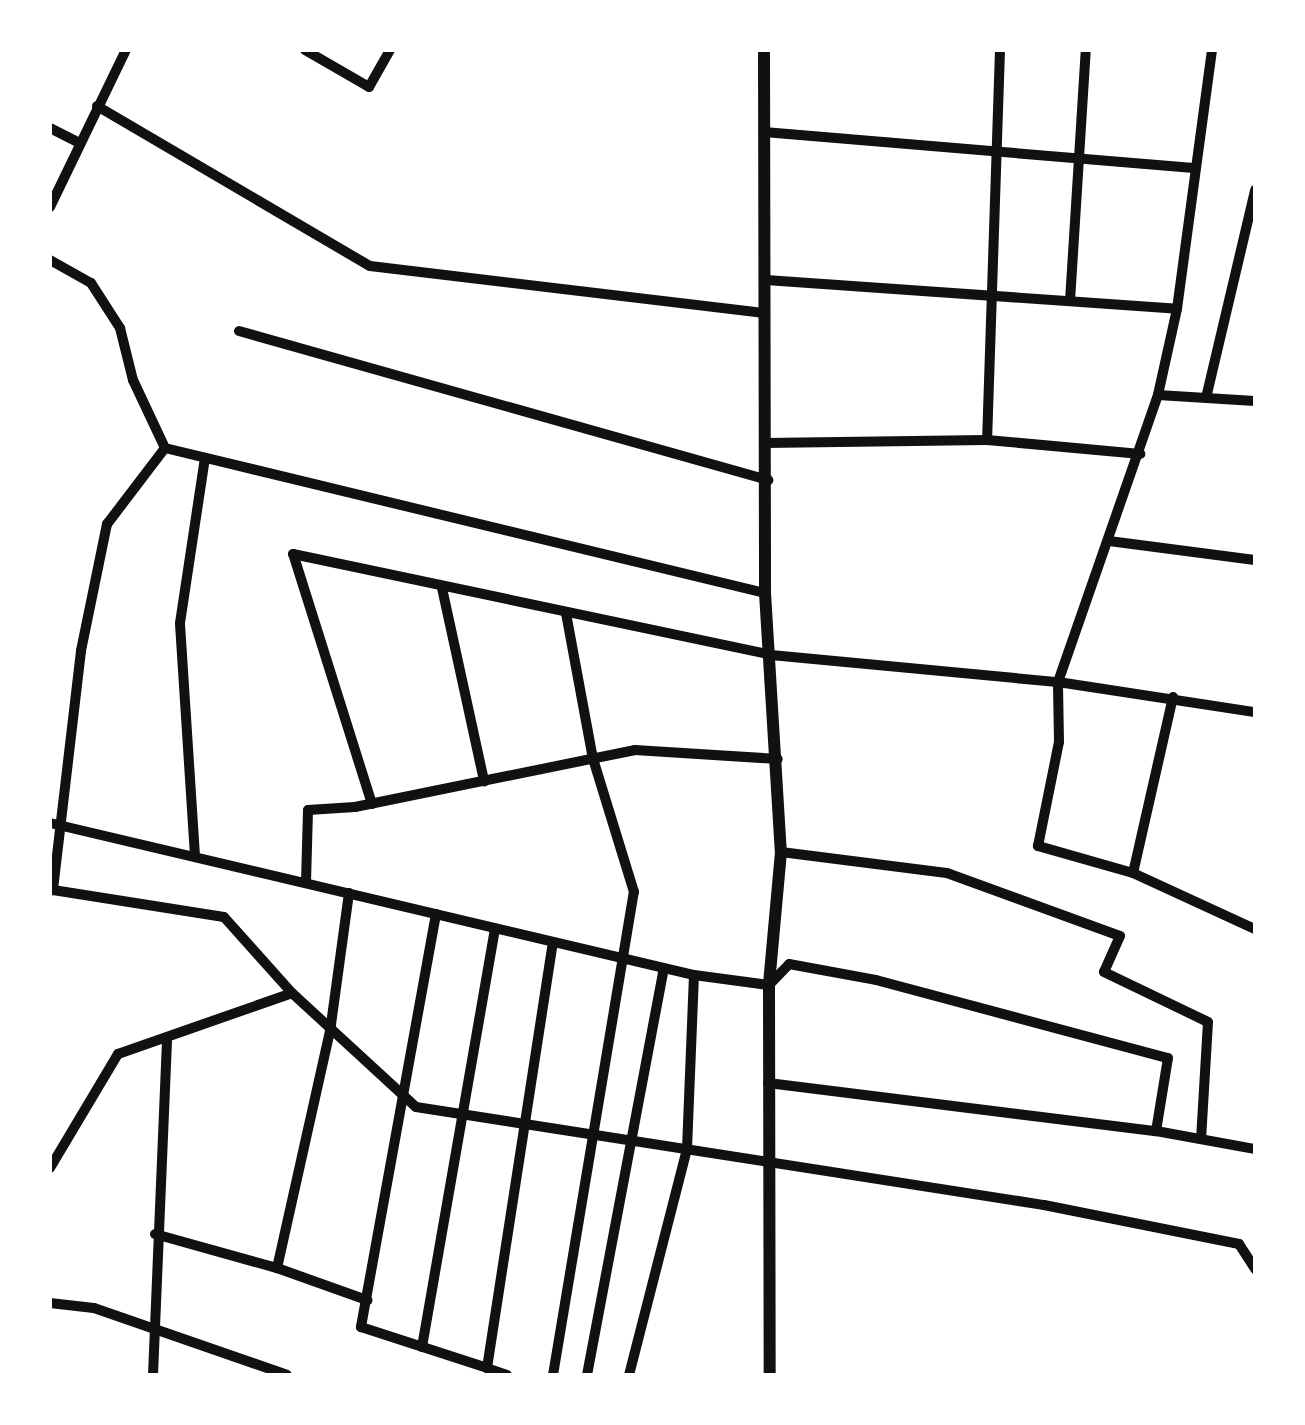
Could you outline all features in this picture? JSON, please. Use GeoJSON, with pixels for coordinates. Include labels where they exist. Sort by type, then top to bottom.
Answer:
{"type":"FeatureCollection","features":[{"type":"Feature","properties":{"kind":"street"},"geometry":{"type":"LineString","coordinates":[[50,207],[124,50]]}},
{"type":"Feature","properties":{"kind":"street"},"geometry":{"type":"LineString","coordinates":[[304,50],[369,87],[390,50]]}},
{"type":"Feature","properties":{"kind":"street"},"geometry":{"type":"LineString","coordinates":[[764,50],[765,443],[769,480],[765,593],[779,759],[782,852],[769,984],[770,1375]]}},
{"type":"Feature","properties":{"kind":"street"},"geometry":{"type":"LineString","coordinates":[[987,440],[1000,50]]}},
{"type":"Feature","properties":{"kind":"street"},"geometry":{"type":"LineString","coordinates":[[1070,301],[1083,158],[1086,50]]}},
{"type":"Feature","properties":{"kind":"street"},"geometry":{"type":"LineString","coordinates":[[1212,50],[1193,168],[1177,309],[1140,454],[1058,682],[1059,742],[1038,846],[1132,873],[1255,929]]}},
{"type":"Feature","properties":{"kind":"street"},"geometry":{"type":"LineString","coordinates":[[96,106],[370,266],[765,313]]}},
{"type":"Feature","properties":{"kind":"street"},"geometry":{"type":"LineString","coordinates":[[50,128],[78,142]]}},
{"type":"Feature","properties":{"kind":"street"},"geometry":{"type":"LineString","coordinates":[[764,132],[1193,168]]}},
{"type":"Feature","properties":{"kind":"street"},"geometry":{"type":"LineString","coordinates":[[1206,398],[1255,190]]}},
{"type":"Feature","properties":{"kind":"street"},"geometry":{"type":"LineString","coordinates":[[50,260],[92,283],[120,328],[132,380],[165,448]]}},
{"type":"Feature","properties":{"kind":"street"},"geometry":{"type":"LineString","coordinates":[[766,280],[993,291],[1177,309]]}},
{"type":"Feature","properties":{"kind":"street"},"geometry":{"type":"LineString","coordinates":[[238,331],[769,480]]}},
{"type":"Feature","properties":{"kind":"street"},"geometry":{"type":"LineString","coordinates":[[1158,395],[1255,402]]}},
{"type":"Feature","properties":{"kind":"street"},"geometry":{"type":"LineString","coordinates":[[765,443],[987,440],[1140,454]]}},
{"type":"Feature","properties":{"kind":"street"},"geometry":{"type":"LineString","coordinates":[[165,448],[765,593]]}},
{"type":"Feature","properties":{"kind":"street"},"geometry":{"type":"LineString","coordinates":[[165,448],[107,524],[53,824],[52,893],[224,918],[330,1031],[416,1107],[769,1160],[1239,1244],[1255,1269]]}},
{"type":"Feature","properties":{"kind":"street"},"geometry":{"type":"LineString","coordinates":[[196,856],[180,623],[205,458]]}},
{"type":"Feature","properties":{"kind":"street"},"geometry":{"type":"LineString","coordinates":[[1109,541],[1255,560]]}},
{"type":"Feature","properties":{"kind":"street"},"geometry":{"type":"LineString","coordinates":[[372,804],[293,554],[771,655],[1058,682],[1173,696],[1255,712]]}},
{"type":"Feature","properties":{"kind":"street"},"geometry":{"type":"LineString","coordinates":[[442,588],[484,781]]}},
{"type":"Feature","properties":{"kind":"street"},"geometry":{"type":"LineString","coordinates":[[553,1375],[626,959],[634,892],[592,759],[566,614]]}},
{"type":"Feature","properties":{"kind":"street"},"geometry":{"type":"LineString","coordinates":[[1132,873],[1173,696]]}},
{"type":"Feature","properties":{"kind":"street"},"geometry":{"type":"LineString","coordinates":[[306,882],[308,810],[372,804],[635,750],[779,759]]}},
{"type":"Feature","properties":{"kind":"street"},"geometry":{"type":"LineString","coordinates":[[53,824],[694,975],[769,984]]}},
{"type":"Feature","properties":{"kind":"street"},"geometry":{"type":"LineString","coordinates":[[782,852],[948,874],[1120,936],[1104,972],[1208,1022],[1201,1139]]}},
{"type":"Feature","properties":{"kind":"street"},"geometry":{"type":"LineString","coordinates":[[277,1268],[330,1031],[350,892]]}},
{"type":"Feature","properties":{"kind":"street"},"geometry":{"type":"LineString","coordinates":[[436,914],[361,1327],[507,1375]]}},
{"type":"Feature","properties":{"kind":"street"},"geometry":{"type":"LineString","coordinates":[[422,1347],[495,928]]}},
{"type":"Feature","properties":{"kind":"street"},"geometry":{"type":"LineString","coordinates":[[487,1368],[553,942]]}},
{"type":"Feature","properties":{"kind":"street"},"geometry":{"type":"LineString","coordinates":[[769,984],[789,964],[876,980],[1168,1058],[1156,1131]]}},
{"type":"Feature","properties":{"kind":"street"},"geometry":{"type":"LineString","coordinates":[[587,1375],[664,968]]}},
{"type":"Feature","properties":{"kind":"street"},"geometry":{"type":"LineString","coordinates":[[629,1375],[687,1149],[694,975]]}},
{"type":"Feature","properties":{"kind":"street"},"geometry":{"type":"LineString","coordinates":[[50,1168],[118,1054],[168,1040],[292,993]]}},
{"type":"Feature","properties":{"kind":"street"},"geometry":{"type":"LineString","coordinates":[[153,1375],[155,1234],[168,1040]]}},
{"type":"Feature","properties":{"kind":"street"},"geometry":{"type":"LineString","coordinates":[[768,1082],[1156,1131],[1255,1148]]}},
{"type":"Feature","properties":{"kind":"street"},"geometry":{"type":"LineString","coordinates":[[155,1234],[277,1268],[367,1300]]}},
{"type":"Feature","properties":{"kind":"street"},"geometry":{"type":"LineString","coordinates":[[50,1302],[94,1308],[154,1326],[287,1375]]}}]}
